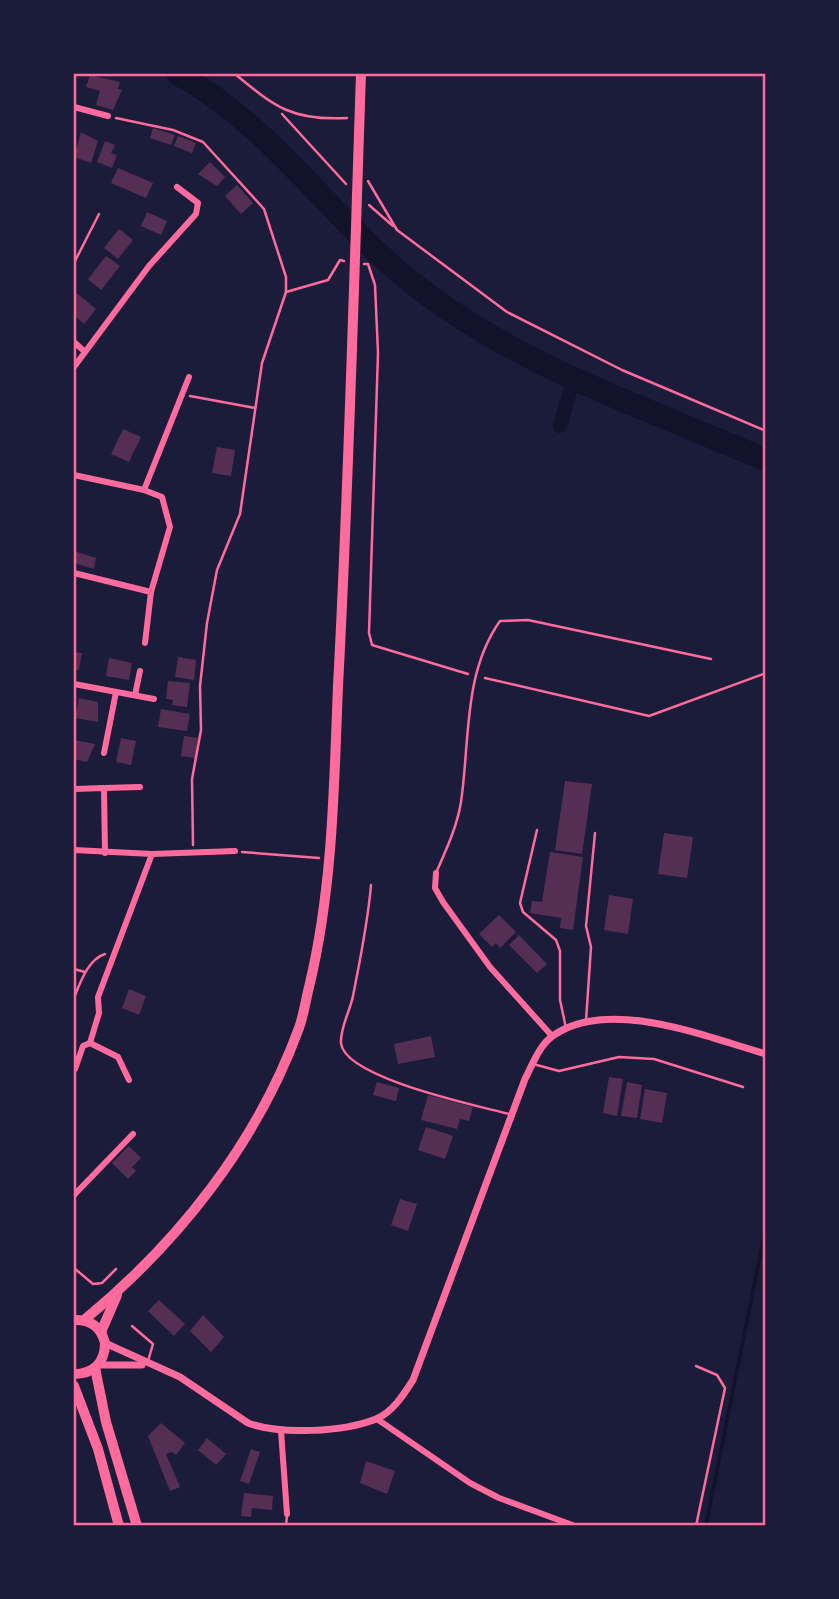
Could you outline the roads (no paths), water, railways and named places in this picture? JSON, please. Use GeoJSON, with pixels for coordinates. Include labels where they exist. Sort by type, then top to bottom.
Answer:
{"type":"FeatureCollection","features":[{"type":"Feature","properties":{"kind":"highway"},"geometry":{"type":"LineString","coordinates":[[137,1525],[106,1422],[97,1367],[105,1343],[101,1332],[79,1320],[119,1292],[181,1226],[223,1173],[258,1115],[299,1028],[318,946],[330,859],[351,426],[360,74]]}},
{"type":"Feature","properties":{"kind":"highway"},"geometry":{"type":"LineString","coordinates":[[101,1332],[119,1292]]}},
{"type":"Feature","properties":{"kind":"highway"},"geometry":{"type":"LineString","coordinates":[[74,1374],[97,1367]]}},
{"type":"Feature","properties":{"kind":"highway"},"geometry":{"type":"LineString","coordinates":[[74,1386],[98,1449],[119,1525]]}},
{"type":"Feature","properties":{"kind":"street"},"geometry":{"type":"LineString","coordinates":[[74,107],[108,116]]}},
{"type":"Feature","properties":{"kind":"street"},"geometry":{"type":"LineString","coordinates":[[74,367],[149,266],[196,214],[198,203],[177,187]]}},
{"type":"Feature","properties":{"kind":"street"},"geometry":{"type":"LineString","coordinates":[[74,342],[84,351]]}},
{"type":"Feature","properties":{"kind":"street"},"geometry":{"type":"LineString","coordinates":[[144,490],[189,377]]}},
{"type":"Feature","properties":{"kind":"street"},"geometry":{"type":"LineString","coordinates":[[74,475],[144,490],[162,497],[170,527],[151,592],[145,643]]}},
{"type":"Feature","properties":{"kind":"street"},"geometry":{"type":"LineString","coordinates":[[74,573],[151,592]]}},
{"type":"Feature","properties":{"kind":"street"},"geometry":{"type":"LineString","coordinates":[[135,695],[140,671]]}},
{"type":"Feature","properties":{"kind":"street"},"geometry":{"type":"LineString","coordinates":[[74,684],[154,699]]}},
{"type":"Feature","properties":{"kind":"street"},"geometry":{"type":"LineString","coordinates":[[104,753],[116,692]]}},
{"type":"Feature","properties":{"kind":"street"},"geometry":{"type":"LineString","coordinates":[[74,789],[140,787]]}},
{"type":"Feature","properties":{"kind":"street"},"geometry":{"type":"LineString","coordinates":[[104,788],[105,853]]}},
{"type":"Feature","properties":{"kind":"street"},"geometry":{"type":"LineString","coordinates":[[74,850],[152,854],[235,851]]}},
{"type":"Feature","properties":{"kind":"street"},"geometry":{"type":"LineString","coordinates":[[75,1069],[83,1046],[90,1042],[99,1013],[98,997],[152,854]]}},
{"type":"Feature","properties":{"kind":"street"},"geometry":{"type":"LineString","coordinates":[[436,873],[435,888],[443,902],[490,967],[552,1036]]}},
{"type":"Feature","properties":{"kind":"street"},"geometry":{"type":"LineString","coordinates":[[105,1343],[146,1364],[180,1377],[248,1423],[281,1431],[352,1425],[377,1419],[396,1404],[412,1380],[512,1115],[533,1064],[552,1036],[586,1021],[618,1018],[765,1054]]}},
{"type":"Feature","properties":{"kind":"street"},"geometry":{"type":"LineString","coordinates":[[90,1042],[118,1057],[129,1080]]}},
{"type":"Feature","properties":{"kind":"street"},"geometry":{"type":"LineString","coordinates":[[74,1195],[133,1135]]}},
{"type":"Feature","properties":{"kind":"street"},"geometry":{"type":"LineString","coordinates":[[97,1367],[146,1364]]}},
{"type":"Feature","properties":{"kind":"street"},"geometry":{"type":"LineString","coordinates":[[377,1419],[470,1483],[499,1497],[575,1525]]}},
{"type":"Feature","properties":{"kind":"street"},"geometry":{"type":"LineString","coordinates":[[281,1431],[287,1514]]}},
{"type":"Feature","properties":{"kind":"lane"},"geometry":{"type":"LineString","coordinates":[[74,263],[99,214]]}},
{"type":"Feature","properties":{"kind":"lane"},"geometry":{"type":"LineString","coordinates":[[436,873],[456,825],[461,803],[475,676],[489,636],[500,621],[528,620],[711,659]]}},
{"type":"Feature","properties":{"kind":"lane"},"geometry":{"type":"LineString","coordinates":[[537,830],[520,903],[523,912],[556,940],[560,951],[560,1000],[566,1028]]}},
{"type":"Feature","properties":{"kind":"lane"},"geometry":{"type":"LineString","coordinates":[[586,1021],[591,947],[586,926],[596,833]]}},
{"type":"Feature","properties":{"kind":"lane"},"geometry":{"type":"LineString","coordinates":[[371,885],[352,999],[341,1043],[344,1053],[368,1069],[407,1086],[512,1115]]}},
{"type":"Feature","properties":{"kind":"lane"},"geometry":{"type":"LineString","coordinates":[[533,1064],[559,1071],[619,1057],[654,1059],[743,1087]]}},
{"type":"Feature","properties":{"kind":"lane"},"geometry":{"type":"LineString","coordinates":[[74,1268],[93,1284],[102,1283],[116,1269]]}},
{"type":"Feature","properties":{"kind":"lane"},"geometry":{"type":"LineString","coordinates":[[132,1326],[153,1344],[146,1364]]}},
{"type":"Feature","properties":{"kind":"lane"},"geometry":{"type":"LineString","coordinates":[[286,1525],[287,1514]]}},
{"type":"Feature","properties":{"kind":"waterway"},"geometry":{"type":"LineString","coordinates":[[178,74],[242,118],[382,256],[411,282],[451,311],[537,361],[766,460]]}},
{"type":"Feature","properties":{"kind":"waterway"},"geometry":{"type":"LineString","coordinates":[[560,426],[574,377]]}},
{"type":"Feature","properties":{"kind":"waterway"},"geometry":{"type":"LineString","coordinates":[[706,1525],[766,1226]]}}]}
